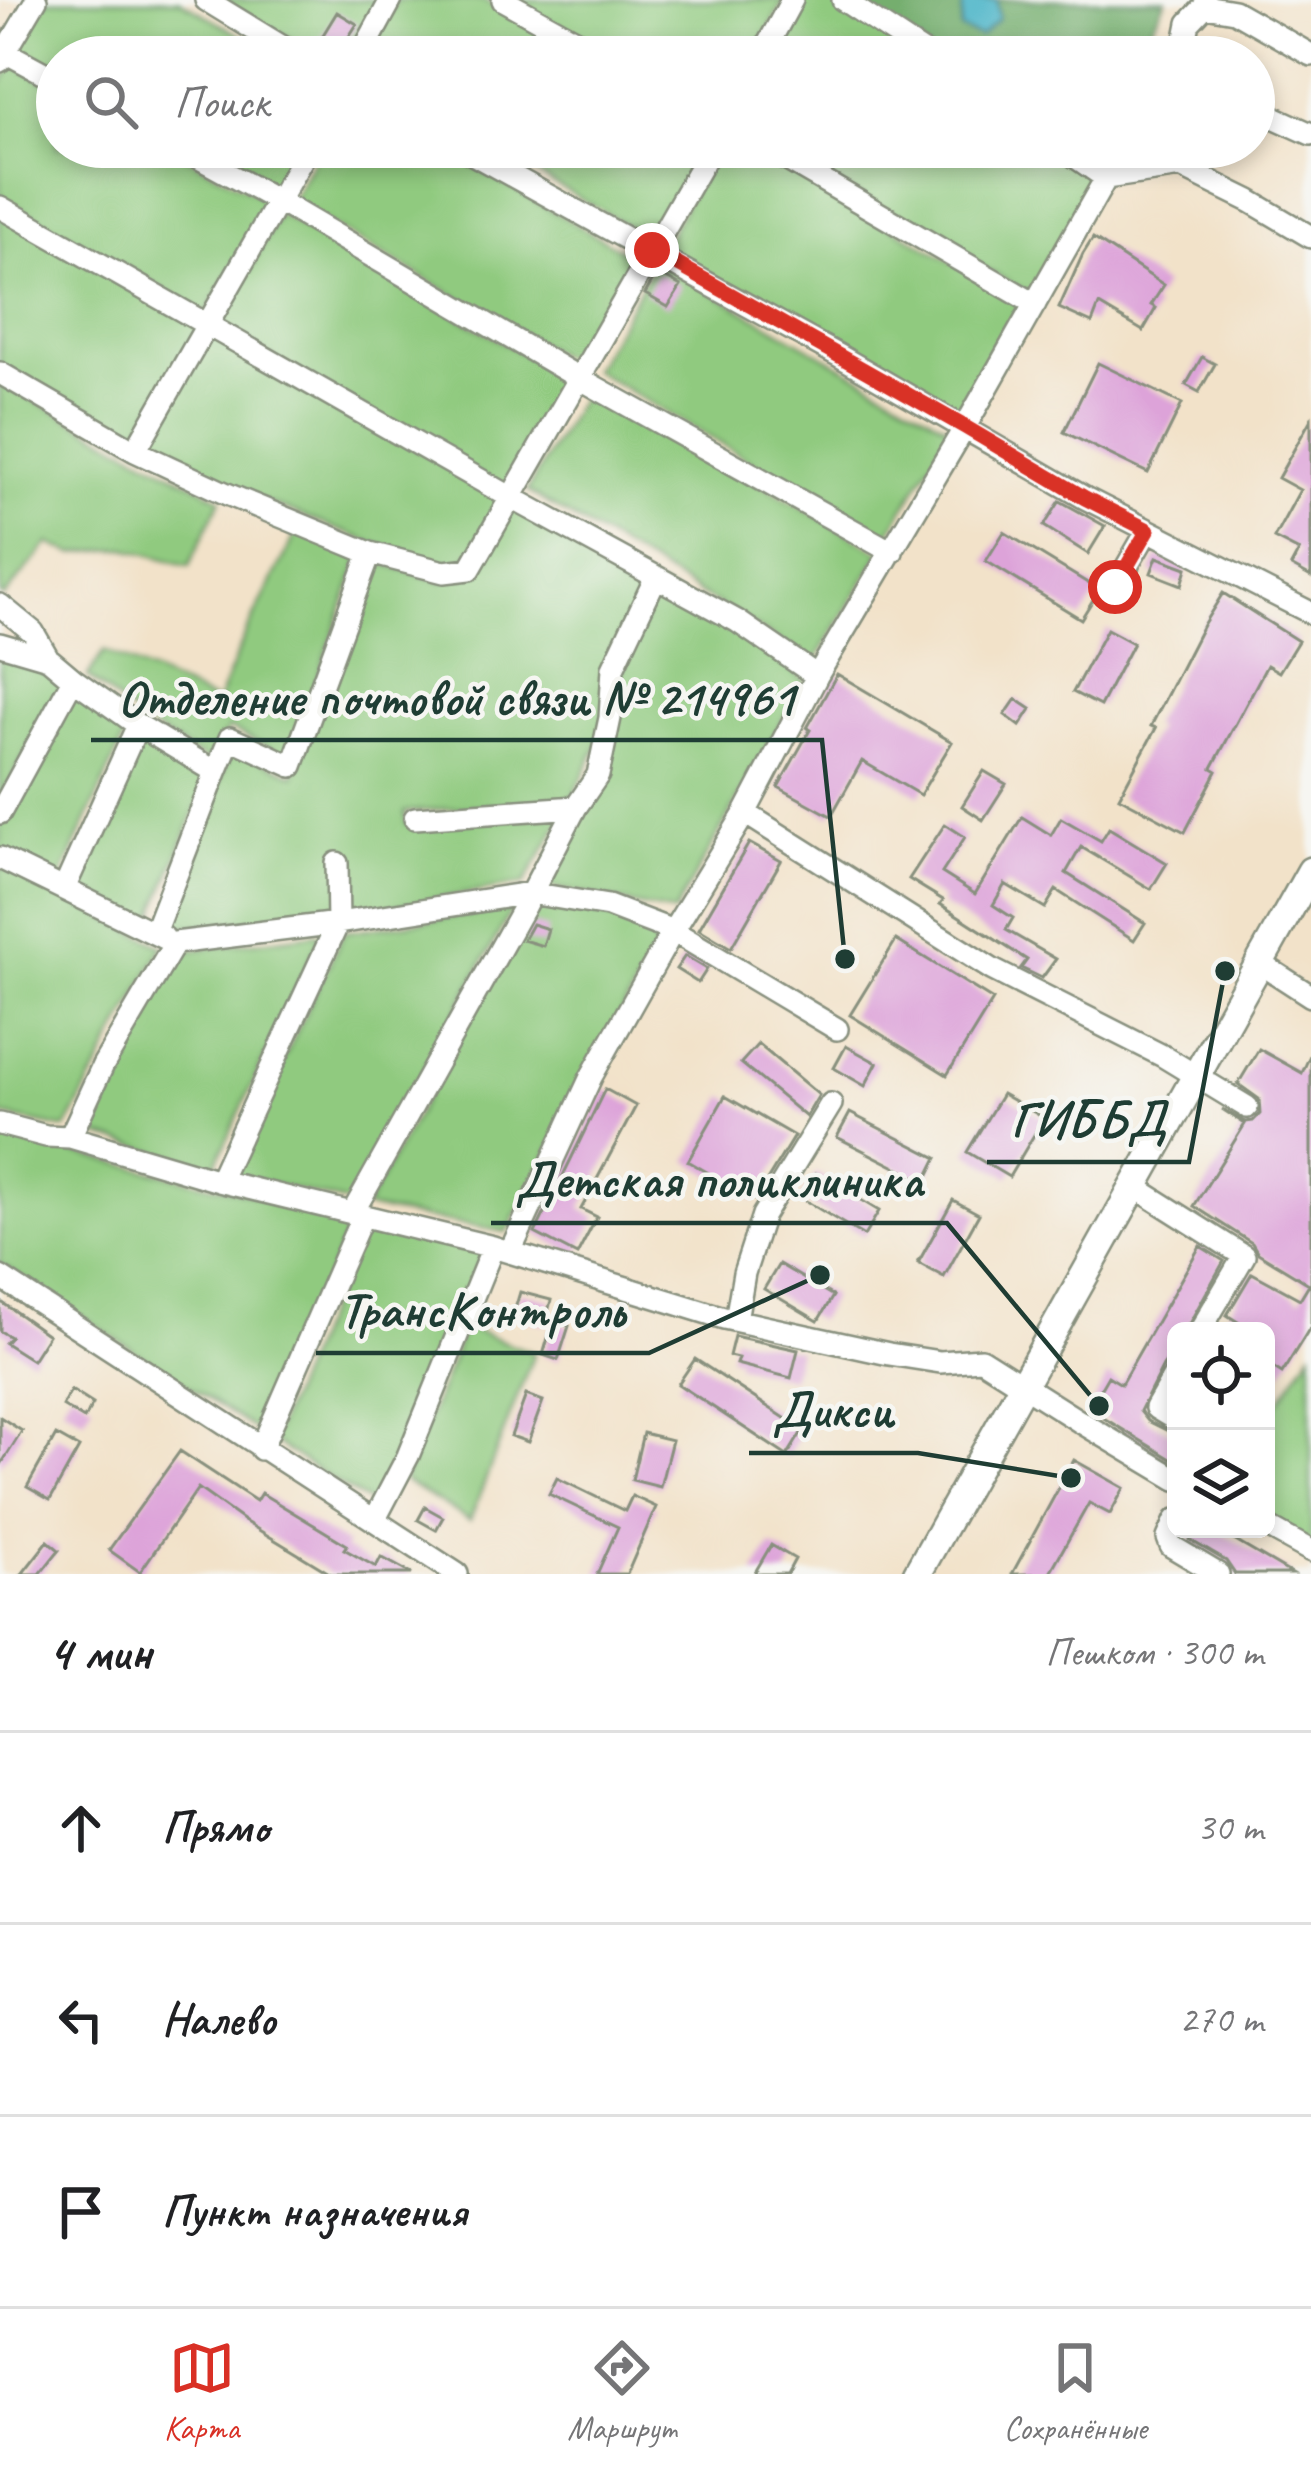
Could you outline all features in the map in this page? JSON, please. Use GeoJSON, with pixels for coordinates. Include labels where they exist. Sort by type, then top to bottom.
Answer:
{"type":"FeatureCollection","features":[{"type":"Feature","properties":{"kind":"main road"},"geometry":{"type":"LineString","coordinates":[[916,1574],[1311,871]]}},
{"type":"Feature","properties":{"kind":"street"},"geometry":{"type":"LineString","coordinates":[[36,0],[2,56],[36,71]]}},
{"type":"Feature","properties":{"kind":"street"},"geometry":{"type":"LineString","coordinates":[[206,0],[265,36]]}},
{"type":"Feature","properties":{"kind":"street"},"geometry":{"type":"LineString","coordinates":[[371,36],[391,0]]}},
{"type":"Feature","properties":{"kind":"street"},"geometry":{"type":"LineString","coordinates":[[503,0],[568,36]]}},
{"type":"Feature","properties":{"kind":"street"},"geometry":{"type":"LineString","coordinates":[[772,36],[792,0]]}},
{"type":"Feature","properties":{"kind":"street"},"geometry":{"type":"LineString","coordinates":[[843,0],[898,36]]}},
{"type":"Feature","properties":{"kind":"street"},"geometry":{"type":"LineString","coordinates":[[1186,36],[1189,23],[1205,6],[1234,11],[1311,56]]}},
{"type":"Feature","properties":{"kind":"street"},"geometry":{"type":"LineString","coordinates":[[1275,118],[1311,134]]}},
{"type":"Feature","properties":{"kind":"street"},"geometry":{"type":"LineString","coordinates":[[218,168],[579,378],[892,551]]}},
{"type":"Feature","properties":{"kind":"street"},"geometry":{"type":"LineString","coordinates":[[136,451],[296,168]]}},
{"type":"Feature","properties":{"kind":"street"},"geometry":{"type":"LineString","coordinates":[[499,168],[1085,498],[1311,613]]}},
{"type":"Feature","properties":{"kind":"street"},"geometry":{"type":"LineString","coordinates":[[0,373],[136,451],[226,494],[370,553],[444,572],[470,568],[700,168]]}},
{"type":"Feature","properties":{"kind":"street"},"geometry":{"type":"LineString","coordinates":[[802,168],[1035,304]]}},
{"type":"Feature","properties":{"kind":"street"},"geometry":{"type":"LineString","coordinates":[[1091,168],[1106,178],[1174,168]]}},
{"type":"Feature","properties":{"kind":"street"},"geometry":{"type":"LineString","coordinates":[[1183,168],[1311,237]]}},
{"type":"Feature","properties":{"kind":"street"},"geometry":{"type":"LineString","coordinates":[[375,1519],[502,1249],[591,1077],[1106,178]]}},
{"type":"Feature","properties":{"kind":"street"},"geometry":{"type":"LineString","coordinates":[[0,207],[737,621],[818,676]]}},
{"type":"Feature","properties":{"kind":"street"},"geometry":{"type":"LineString","coordinates":[[1115,587],[1148,530]]}},
{"type":"Feature","properties":{"kind":"street"},"geometry":{"type":"LineString","coordinates":[[154,933],[230,738],[292,766],[370,553]]}},
{"type":"Feature","properties":{"kind":"street"},"geometry":{"type":"LineString","coordinates":[[261,1449],[358,1214],[576,807],[598,775],[610,718],[613,668],[656,577]]}},
{"type":"Feature","properties":{"kind":"street"},"geometry":{"type":"LineString","coordinates":[[0,605],[33,632],[48,658],[73,679],[216,772]]}},
{"type":"Feature","properties":{"kind":"street"},"geometry":{"type":"LineString","coordinates":[[0,644],[48,658]]}},
{"type":"Feature","properties":{"kind":"street"},"geometry":{"type":"LineString","coordinates":[[0,813],[73,679]]}},
{"type":"Feature","properties":{"kind":"street"},"geometry":{"type":"LineString","coordinates":[[64,889],[138,725]]}},
{"type":"Feature","properties":{"kind":"street"},"geometry":{"type":"LineString","coordinates":[[415,818],[576,807]]}},
{"type":"Feature","properties":{"kind":"street"},"geometry":{"type":"LineString","coordinates":[[745,813],[993,970],[1163,1056],[1247,1107]]}},
{"type":"Feature","properties":{"kind":"street"},"geometry":{"type":"LineString","coordinates":[[0,858],[176,943],[530,893],[608,906],[673,931],[837,1028]]}},
{"type":"Feature","properties":{"kind":"street"},"geometry":{"type":"LineString","coordinates":[[219,1181],[338,923],[337,863]]}},
{"type":"Feature","properties":{"kind":"street"},"geometry":{"type":"LineString","coordinates":[[70,1137],[103,1065],[176,943]]}},
{"type":"Feature","properties":{"kind":"street"},"geometry":{"type":"LineString","coordinates":[[1260,963],[1311,996]]}},
{"type":"Feature","properties":{"kind":"street"},"geometry":{"type":"LineString","coordinates":[[736,1320],[744,1274],[763,1215],[831,1104]]}},
{"type":"Feature","properties":{"kind":"street"},"geometry":{"type":"LineString","coordinates":[[0,1124],[70,1137],[219,1181],[502,1249],[736,1320],[889,1354],[940,1362],[981,1359],[1167,1474]]}},
{"type":"Feature","properties":{"kind":"street"},"geometry":{"type":"LineString","coordinates":[[1135,1187],[1244,1256],[1205,1322]]}},
{"type":"Feature","properties":{"kind":"street"},"geometry":{"type":"LineString","coordinates":[[0,1277],[457,1574]]}},
{"type":"Feature","properties":{"kind":"street"},"geometry":{"type":"LineString","coordinates":[[1167,1389],[1156,1408],[1167,1415]]}},
{"type":"Feature","properties":{"kind":"street"},"geometry":{"type":"LineString","coordinates":[[1275,1531],[1311,1551]]}},
{"type":"Feature","properties":{"kind":"street"},"geometry":{"type":"LineString","coordinates":[[1168,1538],[1171,1546],[1219,1574]]}},
{"type":"Feature","properties":{"kind":"green space"},"geometry":{"type":"Polygon","coordinates":[[[46,0],[179,0],[242,36],[36,36],[36,58],[18,48],[46,0]]]}},
{"type":"Feature","properties":{"kind":"green space"},"geometry":{"type":"Polygon","coordinates":[[[220,0],[379,0],[360,36],[286,36],[220,0]]]}},
{"type":"Feature","properties":{"kind":"green space"},"geometry":{"type":"Polygon","coordinates":[[[397,0],[483,0],[549,36],[377,36],[397,0]]]}},
{"type":"Feature","properties":{"kind":"green space"},"geometry":{"type":"Polygon","coordinates":[[[512,0],[785,0],[764,36],[578,36],[512,0]]]}},
{"type":"Feature","properties":{"kind":"green space"},"geometry":{"type":"Polygon","coordinates":[[[804,0],[833,0],[887,36],[783,36],[804,0]]]}},
{"type":"Feature","properties":{"kind":"green space"},"geometry":{"type":"Polygon","coordinates":[[[854,0],[1166,0],[1147,36],[907,36],[854,0]]]}},
{"type":"Feature","properties":{"kind":"green space"},"geometry":{"type":"Polygon","coordinates":[[[13,64],[36,77],[36,168],[206,168],[270,202],[206,314],[0,196],[0,87],[13,64]]]}},
{"type":"Feature","properties":{"kind":"green space"},"geometry":{"type":"Polygon","coordinates":[[[236,168],[284,168],[273,189],[236,168]]]}},
{"type":"Feature","properties":{"kind":"green space"},"geometry":{"type":"Polygon","coordinates":[[[309,168],[477,168],[637,259],[577,365],[291,202],[309,168]]]}},
{"type":"Feature","properties":{"kind":"green space"},"geometry":{"type":"Polygon","coordinates":[[[527,168],[692,168],[652,239],[527,168]]]}},
{"type":"Feature","properties":{"kind":"green space"},"geometry":{"type":"Polygon","coordinates":[[[706,168],[790,168],[1027,306],[963,418],[662,248],[706,168]]]}},
{"type":"Feature","properties":{"kind":"green space"},"geometry":{"type":"Polygon","coordinates":[[[811,168],[1082,168],[1098,179],[1033,296],[811,168]]]}},
{"type":"Feature","properties":{"kind":"green space"},"geometry":{"type":"Polygon","coordinates":[[[0,214],[200,327],[131,443],[0,366],[0,214]]]}},
{"type":"Feature","properties":{"kind":"green space"},"geometry":{"type":"Polygon","coordinates":[[[279,214],[570,381],[511,493],[220,328],[279,214]]]}},
{"type":"Feature","properties":{"kind":"green space"},"geometry":{"type":"Polygon","coordinates":[[[656,261],[951,428],[886,539],[593,370],[656,261]]]}},
{"type":"Feature","properties":{"kind":"green space"},"geometry":{"type":"Polygon","coordinates":[[[212,332],[505,499],[465,563],[442,563],[373,543],[229,488],[145,446],[212,332]]]}},
{"type":"Feature","properties":{"kind":"green space"},"geometry":{"type":"Polygon","coordinates":[[[0,383],[221,499],[189,566],[126,548],[73,554],[49,543],[4,597],[0,594],[0,383]]]}},
{"type":"Feature","properties":{"kind":"green space"},"geometry":{"type":"Polygon","coordinates":[[[587,387],[881,552],[815,662],[527,491],[587,387]]]}},
{"type":"Feature","properties":{"kind":"green space"},"geometry":{"type":"Polygon","coordinates":[[[515,505],[644,581],[601,739],[572,799],[405,812],[406,824],[565,814],[524,884],[333,916],[167,928],[232,748],[294,775],[376,561],[443,582],[515,505]]]}},
{"type":"Feature","properties":{"kind":"green space"},"geometry":{"type":"Polygon","coordinates":[[[298,530],[361,557],[289,757],[228,728],[212,764],[141,721],[88,677],[104,651],[217,702],[298,530]]]}},
{"type":"Feature","properties":{"kind":"green space"},"geometry":{"type":"Polygon","coordinates":[[[659,586],[734,626],[805,680],[674,913],[542,885],[602,780],[620,675],[659,586]]]}},
{"type":"Feature","properties":{"kind":"green space"},"geometry":{"type":"Polygon","coordinates":[[[0,652],[48,666],[64,684],[0,800],[0,652]]]}},
{"type":"Feature","properties":{"kind":"green space"},"geometry":{"type":"Polygon","coordinates":[[[74,689],[129,726],[60,880],[0,849],[0,822],[74,689]]]}},
{"type":"Feature","properties":{"kind":"green space"},"geometry":{"type":"Polygon","coordinates":[[[141,736],[210,775],[151,921],[73,886],[141,736]]]}},
{"type":"Feature","properties":{"kind":"green space"},"geometry":{"type":"Polygon","coordinates":[[[0,866],[163,946],[66,1129],[0,1115],[0,866]]]}},
{"type":"Feature","properties":{"kind":"green space"},"geometry":{"type":"Polygon","coordinates":[[[534,901],[666,928],[507,1232],[365,1208],[534,901]]]}},
{"type":"Feature","properties":{"kind":"green space"},"geometry":{"type":"Polygon","coordinates":[[[512,909],[351,1204],[230,1173],[344,932],[512,909]]]}},
{"type":"Feature","properties":{"kind":"green space"},"geometry":{"type":"Polygon","coordinates":[[[322,933],[214,1168],[85,1132],[106,1074],[184,951],[322,933]]]}},
{"type":"Feature","properties":{"kind":"green space"},"geometry":{"type":"Polygon","coordinates":[[[0,1136],[352,1218],[262,1434],[0,1263],[0,1136]]]}},
{"type":"Feature","properties":{"kind":"green space"},"geometry":{"type":"Polygon","coordinates":[[[365,1220],[486,1249],[377,1508],[271,1441],[365,1220]]]}},
{"type":"Feature","properties":{"kind":"green space"},"geometry":{"type":"Polygon","coordinates":[[[465,1327],[534,1353],[470,1520],[403,1481],[465,1327]]]}},
{"type":"Feature","properties":{"kind":"green space"},"geometry":{"type":"Polygon","coordinates":[[[1311,1352],[1311,1546],[1275,1525],[1275,1407],[1311,1352]]]}},
{"type":"Feature","properties":{"kind":"water"},"geometry":{"type":"Polygon","coordinates":[[[997,0],[999,19],[981,36],[961,30],[963,1],[997,0]]]}},
{"type":"Feature","properties":{"kind":"building"},"geometry":{"type":"Polygon","coordinates":[[[337,12],[357,24],[349,36],[322,36],[337,12]]]}},
{"type":"Feature","properties":{"kind":"building"},"geometry":{"type":"Polygon","coordinates":[[[1093,238],[1164,285],[1143,331],[1099,305],[1092,323],[1059,308],[1093,238]]]}},
{"type":"Feature","properties":{"kind":"building"},"geometry":{"type":"Polygon","coordinates":[[[657,273],[681,286],[668,307],[645,294],[657,273]]]}},
{"type":"Feature","properties":{"kind":"building"},"geometry":{"type":"Polygon","coordinates":[[[1202,357],[1215,364],[1199,392],[1186,385],[1202,357]]]}},
{"type":"Feature","properties":{"kind":"building"},"geometry":{"type":"Polygon","coordinates":[[[1098,363],[1182,404],[1148,473],[1064,432],[1098,363]]]}},
{"type":"Feature","properties":{"kind":"building"},"geometry":{"type":"Polygon","coordinates":[[[1311,419],[1311,577],[1291,566],[1299,551],[1274,538],[1300,490],[1278,478],[1311,419]]]}},
{"type":"Feature","properties":{"kind":"building"},"geometry":{"type":"Polygon","coordinates":[[[1060,501],[1105,526],[1088,554],[1044,526],[1060,501]]]}},
{"type":"Feature","properties":{"kind":"building"},"geometry":{"type":"Polygon","coordinates":[[[1004,532],[1099,590],[1081,619],[986,561],[1004,532]]]}},
{"type":"Feature","properties":{"kind":"building"},"geometry":{"type":"Polygon","coordinates":[[[1157,557],[1187,568],[1182,585],[1151,573],[1157,557]]]}},
{"type":"Feature","properties":{"kind":"building"},"geometry":{"type":"Polygon","coordinates":[[[1223,593],[1298,641],[1279,672],[1267,665],[1212,768],[1217,771],[1185,832],[1119,797],[1156,728],[1151,726],[1223,593]]]}},
{"type":"Feature","properties":{"kind":"building"},"geometry":{"type":"Polygon","coordinates":[[[1107,629],[1133,643],[1100,706],[1073,692],[1107,629]]]}},
{"type":"Feature","properties":{"kind":"building"},"geometry":{"type":"Polygon","coordinates":[[[837,674],[952,742],[920,795],[862,761],[831,816],[778,787],[837,674]]]}},
{"type":"Feature","properties":{"kind":"building"},"geometry":{"type":"Polygon","coordinates":[[[1016,699],[1031,709],[1020,726],[1005,715],[1016,699]]]}},
{"type":"Feature","properties":{"kind":"building"},"geometry":{"type":"Polygon","coordinates":[[[984,771],[1006,784],[983,820],[962,806],[984,771]]]}},
{"type":"Feature","properties":{"kind":"building"},"geometry":{"type":"Polygon","coordinates":[[[1022,817],[1051,835],[1061,818],[1101,841],[1109,828],[1167,863],[1151,889],[1081,847],[1066,873],[1145,923],[1134,940],[1056,890],[1045,908],[1005,884],[993,905],[1013,918],[1006,930],[1056,959],[1042,978],[1021,968],[1027,960],[909,879],[945,824],[965,837],[942,873],[975,894],[1022,817]]]}},
{"type":"Feature","properties":{"kind":"building"},"geometry":{"type":"Polygon","coordinates":[[[749,843],[781,861],[731,948],[699,929],[749,843]]]}},
{"type":"Feature","properties":{"kind":"building"},"geometry":{"type":"Polygon","coordinates":[[[532,924],[548,929],[543,946],[523,940],[532,924]]]}},
{"type":"Feature","properties":{"kind":"building"},"geometry":{"type":"Polygon","coordinates":[[[896,940],[993,1000],[947,1075],[850,1015],[896,940]]]}},
{"type":"Feature","properties":{"kind":"building"},"geometry":{"type":"Polygon","coordinates":[[[685,956],[707,969],[698,983],[676,969],[685,956]]]}},
{"type":"Feature","properties":{"kind":"building"},"geometry":{"type":"Polygon","coordinates":[[[758,1044],[819,1095],[806,1117],[741,1063],[758,1044]]]}},
{"type":"Feature","properties":{"kind":"building"},"geometry":{"type":"Polygon","coordinates":[[[846,1046],[877,1063],[865,1086],[834,1068],[846,1046]]]}},
{"type":"Feature","properties":{"kind":"building"},"geometry":{"type":"Polygon","coordinates":[[[1259,1049],[1302,1073],[1311,1053],[1311,1326],[1282,1373],[1275,1369],[1275,1322],[1238,1322],[1227,1315],[1252,1273],[1300,1299],[1309,1284],[1194,1206],[1245,1124],[1222,1109],[1246,1122],[1260,1114],[1259,1099],[1238,1084],[1259,1049]]]}},
{"type":"Feature","properties":{"kind":"building"},"geometry":{"type":"Polygon","coordinates":[[[605,1089],[636,1106],[581,1209],[597,1217],[577,1255],[535,1233],[605,1089]]]}},
{"type":"Feature","properties":{"kind":"building"},"geometry":{"type":"Polygon","coordinates":[[[1002,1094],[1044,1118],[1009,1177],[967,1152],[1002,1094]]]}},
{"type":"Feature","properties":{"kind":"building"},"geometry":{"type":"Polygon","coordinates":[[[725,1096],[794,1136],[755,1200],[688,1161],[725,1096]]]}},
{"type":"Feature","properties":{"kind":"building"},"geometry":{"type":"Polygon","coordinates":[[[850,1113],[937,1158],[925,1182],[837,1137],[850,1113]]]}},
{"type":"Feature","properties":{"kind":"building"},"geometry":{"type":"Polygon","coordinates":[[[816,1173],[879,1211],[864,1236],[801,1198],[816,1173]]]}},
{"type":"Feature","properties":{"kind":"building"},"geometry":{"type":"Polygon","coordinates":[[[953,1200],[979,1214],[944,1277],[918,1263],[953,1200]]]}},
{"type":"Feature","properties":{"kind":"building"},"geometry":{"type":"Polygon","coordinates":[[[1200,1246],[1224,1261],[1190,1322],[1167,1322],[1167,1360],[1140,1411],[1167,1430],[1167,1457],[1089,1409],[1108,1376],[1121,1384],[1200,1246]]]}},
{"type":"Feature","properties":{"kind":"building"},"geometry":{"type":"Polygon","coordinates":[[[779,1264],[833,1296],[818,1321],[764,1289],[779,1264]]]}},
{"type":"Feature","properties":{"kind":"building"},"geometry":{"type":"Polygon","coordinates":[[[520,1292],[551,1300],[545,1324],[513,1316],[520,1292]]]}},
{"type":"Feature","properties":{"kind":"building"},"geometry":{"type":"Polygon","coordinates":[[[0,1301],[48,1335],[32,1360],[5,1343],[10,1337],[0,1331],[0,1301]]]}},
{"type":"Feature","properties":{"kind":"building"},"geometry":{"type":"Polygon","coordinates":[[[553,1321],[569,1326],[558,1360],[543,1355],[553,1321]]]}},
{"type":"Feature","properties":{"kind":"building"},"geometry":{"type":"Polygon","coordinates":[[[734,1336],[798,1350],[791,1378],[736,1364],[738,1358],[729,1356],[734,1336]]]}},
{"type":"Feature","properties":{"kind":"building"},"geometry":{"type":"Polygon","coordinates":[[[695,1359],[803,1430],[787,1456],[678,1384],[695,1359]]]}},
{"type":"Feature","properties":{"kind":"building"},"geometry":{"type":"Polygon","coordinates":[[[71,1390],[93,1404],[84,1419],[62,1406],[71,1390]]]}},
{"type":"Feature","properties":{"kind":"building"},"geometry":{"type":"Polygon","coordinates":[[[526,1395],[543,1401],[528,1442],[511,1436],[526,1395]]]}},
{"type":"Feature","properties":{"kind":"building"},"geometry":{"type":"Polygon","coordinates":[[[0,1417],[22,1431],[0,1466],[0,1417]]]}},
{"type":"Feature","properties":{"kind":"building"},"geometry":{"type":"Polygon","coordinates":[[[643,1433],[672,1440],[660,1487],[632,1480],[643,1433]]]}},
{"type":"Feature","properties":{"kind":"building"},"geometry":{"type":"Polygon","coordinates":[[[56,1435],[79,1448],[50,1500],[27,1487],[56,1435]]]}},
{"type":"Feature","properties":{"kind":"building"},"geometry":{"type":"Polygon","coordinates":[[[180,1451],[256,1501],[261,1493],[376,1567],[381,1557],[412,1574],[331,1574],[198,1488],[140,1572],[109,1550],[180,1451]]]}},
{"type":"Feature","properties":{"kind":"building"},"geometry":{"type":"Polygon","coordinates":[[[1074,1460],[1124,1488],[1110,1514],[1089,1503],[1049,1574],[1012,1574],[1074,1460]]]}},
{"type":"Feature","properties":{"kind":"building"},"geometry":{"type":"Polygon","coordinates":[[[557,1478],[625,1511],[632,1496],[656,1507],[627,1574],[597,1574],[618,1527],[549,1494],[557,1478]]]}},
{"type":"Feature","properties":{"kind":"building"},"geometry":{"type":"Polygon","coordinates":[[[425,1507],[443,1517],[436,1530],[418,1520],[425,1507]]]}},
{"type":"Feature","properties":{"kind":"building"},"geometry":{"type":"Polygon","coordinates":[[[1230,1538],[1292,1574],[1235,1574],[1226,1561],[1190,1540],[1230,1538]]]}},
{"type":"Feature","properties":{"kind":"building"},"geometry":{"type":"Polygon","coordinates":[[[48,1541],[59,1550],[40,1574],[22,1574],[48,1541]]]}},
{"type":"Feature","properties":{"kind":"building"},"geometry":{"type":"Polygon","coordinates":[[[771,1545],[795,1559],[787,1574],[754,1574],[771,1545]]]}},
{"type":"Feature","properties":{"kind":"place","name":"Отделение почтовой связи № 214961"},"geometry":{"type":"Point","coordinates":[845,959]}},
{"type":"Feature","properties":{"kind":"place","name":"ГИББД"},"geometry":{"type":"Point","coordinates":[1225,971]}},
{"type":"Feature","properties":{"kind":"place","name":"ТрансКонтроль"},"geometry":{"type":"Point","coordinates":[820,1275]}},
{"type":"Feature","properties":{"kind":"place","name":"Детская поликлиника"},"geometry":{"type":"Point","coordinates":[1099,1406]}},
{"type":"Feature","properties":{"kind":"place","name":"Дикси"},"geometry":{"type":"Point","coordinates":[1071,1478]}},
{"type":"Feature","properties":{"kind":"route"},"geometry":{"type":"LineString","coordinates":[[652,250],[1148,530],[1115,587]]}}]}
